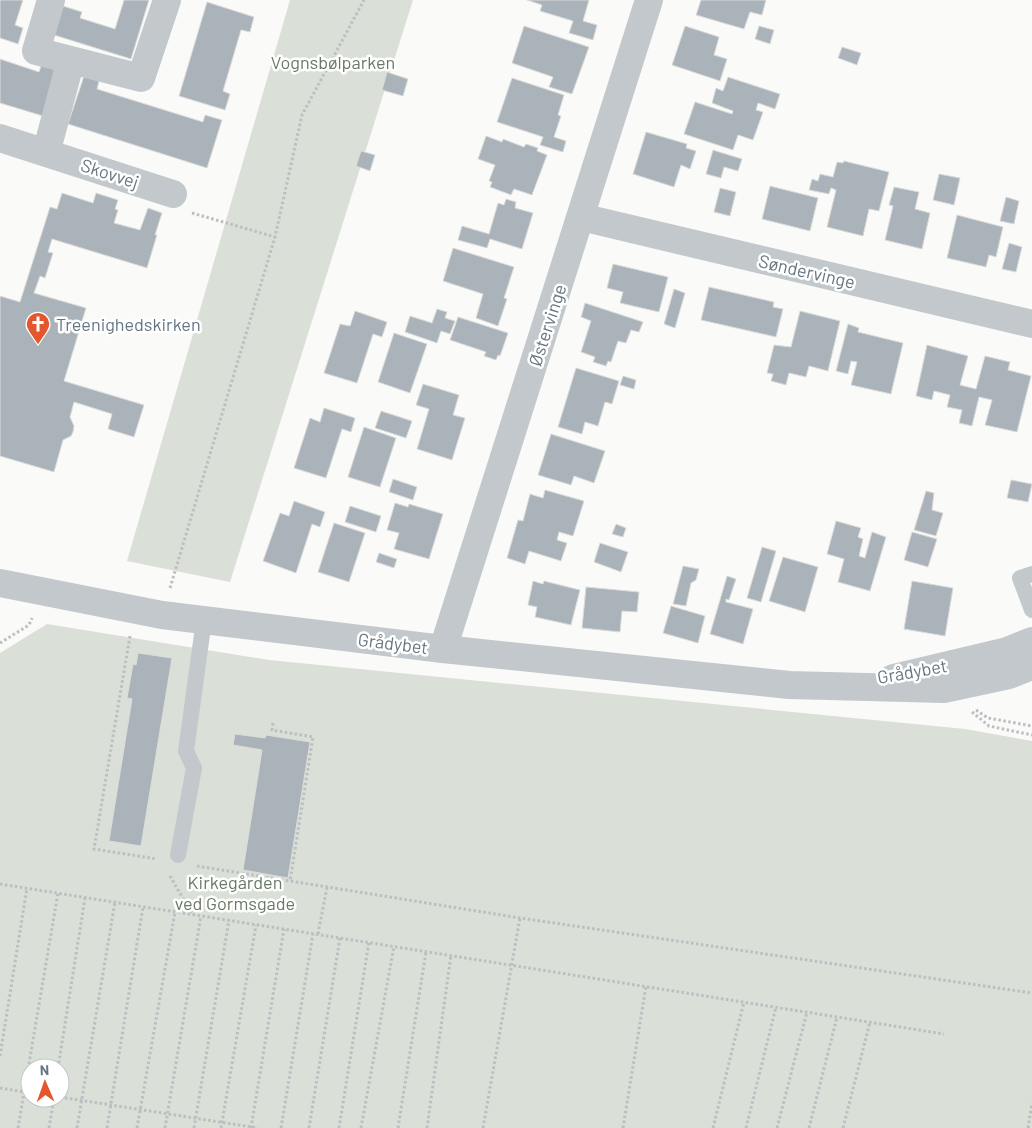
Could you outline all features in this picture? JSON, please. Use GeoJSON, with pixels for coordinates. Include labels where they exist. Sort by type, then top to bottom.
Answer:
{"type":"FeatureCollection","features":[{"type":"Feature","properties":{"kind":"street"},"geometry":{"type":"LineString","coordinates":[[51,0],[36,51],[141,78],[167,0]]}},
{"type":"Feature","properties":{"kind":"street","name":"Østervinge"},"geometry":{"type":"LineString","coordinates":[[442,649],[649,0]]}},
{"type":"Feature","properties":{"kind":"street"},"geometry":{"type":"LineString","coordinates":[[46,153],[71,60]]}},
{"type":"Feature","properties":{"kind":"street","name":"Skovvej"},"geometry":{"type":"LineString","coordinates":[[0,138],[173,194]]}},
{"type":"Feature","properties":{"kind":"street","name":"Søndervinge"},"geometry":{"type":"LineString","coordinates":[[581,217],[1032,324]]}},
{"type":"Feature","properties":{"kind":"street","name":"Grådybet"},"geometry":{"type":"LineString","coordinates":[[0,583],[162,615],[442,649],[789,685],[944,690],[1009,675],[1032,666]]}},
{"type":"Feature","properties":{"kind":"street","name":"Grådybet"},"geometry":{"type":"LineString","coordinates":[[789,685],[898,677],[1007,651],[1032,642]]}},
{"type":"Feature","properties":{"kind":"lane"},"geometry":{"type":"LineString","coordinates":[[1032,574],[1020,578],[1032,610]]}},
{"type":"Feature","properties":{"kind":"lane"},"geometry":{"type":"LineString","coordinates":[[183,859],[194,768],[186,752],[204,620]]}},
{"type":"Feature","properties":{"kind":"path"},"geometry":{"type":"LineString","coordinates":[[162,615],[275,237],[302,115],[364,0]]}},
{"type":"Feature","properties":{"kind":"path"},"geometry":{"type":"LineString","coordinates":[[173,194],[181,210],[275,237]]}},
{"type":"Feature","properties":{"kind":"path"},"geometry":{"type":"LineString","coordinates":[[0,643],[29,625],[40,591]]}},
{"type":"Feature","properties":{"kind":"path"},"geometry":{"type":"LineString","coordinates":[[135,609],[94,849],[161,860]]}},
{"type":"Feature","properties":{"kind":"path"},"geometry":{"type":"LineString","coordinates":[[944,690],[988,718],[1032,726]]}},
{"type":"Feature","properties":{"kind":"path"},"geometry":{"type":"LineString","coordinates":[[944,690],[989,726],[1032,735]]}},
{"type":"Feature","properties":{"kind":"path"},"geometry":{"type":"LineString","coordinates":[[273,723],[272,730],[313,737],[290,881]]}},
{"type":"Feature","properties":{"kind":"path"},"geometry":{"type":"LineString","coordinates":[[183,859],[290,881],[520,918],[1032,993]]}},
{"type":"Feature","properties":{"kind":"path"},"geometry":{"type":"LineString","coordinates":[[166,868],[192,914]]}},
{"type":"Feature","properties":{"kind":"path"},"geometry":{"type":"LineString","coordinates":[[0,884],[944,1034]]}},
{"type":"Feature","properties":{"kind":"path"},"geometry":{"type":"LineString","coordinates":[[318,934],[327,887]]}},
{"type":"Feature","properties":{"kind":"path"},"geometry":{"type":"LineString","coordinates":[[0,1056],[27,888]]}},
{"type":"Feature","properties":{"kind":"path"},"geometry":{"type":"LineString","coordinates":[[30,1058],[58,893]]}},
{"type":"Feature","properties":{"kind":"path"},"geometry":{"type":"LineString","coordinates":[[60,1058],[86,898]]}},
{"type":"Feature","properties":{"kind":"path"},"geometry":{"type":"LineString","coordinates":[[77,1128],[115,902]]}},
{"type":"Feature","properties":{"kind":"path"},"geometry":{"type":"LineString","coordinates":[[108,1128],[143,907]]}},
{"type":"Feature","properties":{"kind":"path"},"geometry":{"type":"LineString","coordinates":[[137,1128],[175,912]]}},
{"type":"Feature","properties":{"kind":"path"},"geometry":{"type":"LineString","coordinates":[[165,1128],[201,916]]}},
{"type":"Feature","properties":{"kind":"path"},"geometry":{"type":"LineString","coordinates":[[483,1128],[520,918]]}},
{"type":"Feature","properties":{"kind":"path"},"geometry":{"type":"LineString","coordinates":[[194,1128],[229,920]]}},
{"type":"Feature","properties":{"kind":"path"},"geometry":{"type":"LineString","coordinates":[[221,1128],[256,925]]}},
{"type":"Feature","properties":{"kind":"path"},"geometry":{"type":"LineString","coordinates":[[251,1128],[284,929]]}},
{"type":"Feature","properties":{"kind":"path"},"geometry":{"type":"LineString","coordinates":[[281,1128],[313,933]]}},
{"type":"Feature","properties":{"kind":"path"},"geometry":{"type":"LineString","coordinates":[[309,1128],[340,938]]}},
{"type":"Feature","properties":{"kind":"path"},"geometry":{"type":"LineString","coordinates":[[339,1128],[370,942]]}},
{"type":"Feature","properties":{"kind":"path"},"geometry":{"type":"LineString","coordinates":[[362,1128],[394,946]]}},
{"type":"Feature","properties":{"kind":"path"},"geometry":{"type":"LineString","coordinates":[[398,1128],[426,952]]}},
{"type":"Feature","properties":{"kind":"path"},"geometry":{"type":"LineString","coordinates":[[427,1128],[451,955]]}},
{"type":"Feature","properties":{"kind":"path"},"geometry":{"type":"LineString","coordinates":[[623,1128],[646,986]]}},
{"type":"Feature","properties":{"kind":"path"},"geometry":{"type":"LineString","coordinates":[[713,1128],[744,1002]]}},
{"type":"Feature","properties":{"kind":"path"},"geometry":{"type":"LineString","coordinates":[[746,1128],[776,1007]]}},
{"type":"Feature","properties":{"kind":"path"},"geometry":{"type":"LineString","coordinates":[[778,1128],[806,1012]]}},
{"type":"Feature","properties":{"kind":"path"},"geometry":{"type":"LineString","coordinates":[[809,1128],[837,1017]]}},
{"type":"Feature","properties":{"kind":"path"},"geometry":{"type":"LineString","coordinates":[[844,1128],[870,1022]]}},
{"type":"Feature","properties":{"kind":"path"},"geometry":{"type":"LineString","coordinates":[[0,1088],[20,1091]]}},
{"type":"Feature","properties":{"kind":"path"},"geometry":{"type":"LineString","coordinates":[[70,1099],[258,1128]]}},
{"type":"Feature","properties":{"kind":"path"},"geometry":{"type":"LineString","coordinates":[[1028,1128],[1032,1102]]}},
{"type":"Feature","properties":{"kind":"path"},"geometry":{"type":"LineString","coordinates":[[18,1128],[21,1108]]}},
{"type":"Feature","properties":{"kind":"path"},"geometry":{"type":"LineString","coordinates":[[49,1128],[52,1108]]}},
{"type":"Feature","properties":{"kind":"green space","name":"Vognsbølparken"},"geometry":{"type":"Polygon","coordinates":[[[290,0],[413,0],[230,582],[127,561],[290,0]]]}},
{"type":"Feature","properties":{"kind":"green space","name":"Kirkegården ved Gormsgade"},"geometry":{"type":"Polygon","coordinates":[[[47,624],[269,660],[965,729],[1032,741],[1032,1128],[0,1128],[0,653],[47,624]]]}},
{"type":"Feature","properties":{"kind":"building"},"geometry":{"type":"Polygon","coordinates":[[[0,0],[23,0],[15,25],[23,28],[18,44],[0,38],[0,0]]]}},
{"type":"Feature","properties":{"kind":"building"},"geometry":{"type":"Polygon","coordinates":[[[124,0],[149,0],[131,59],[54,35],[63,6],[82,12],[80,18],[115,29],[124,0]]]}},
{"type":"Feature","properties":{"kind":"building"},"geometry":{"type":"Polygon","coordinates":[[[527,0],[589,0],[583,21],[597,25],[593,40],[569,33],[573,21],[540,11],[542,5],[527,0]]]}},
{"type":"Feature","properties":{"kind":"building"},"geometry":{"type":"Polygon","coordinates":[[[701,0],[766,0],[762,15],[750,12],[744,29],[696,15],[701,0]]]}},
{"type":"Feature","properties":{"kind":"building"},"geometry":{"type":"Polygon","coordinates":[[[207,2],[254,17],[250,32],[241,30],[223,91],[230,94],[225,110],[179,96],[207,2]]]}},
{"type":"Feature","properties":{"kind":"building"},"geometry":{"type":"Polygon","coordinates":[[[524,26],[589,47],[572,94],[549,87],[553,77],[512,63],[524,26]]]}},
{"type":"Feature","properties":{"kind":"building"},"geometry":{"type":"Polygon","coordinates":[[[685,26],[719,37],[714,55],[727,59],[720,81],[672,65],[685,26]]]}},
{"type":"Feature","properties":{"kind":"building"},"geometry":{"type":"Polygon","coordinates":[[[759,26],[774,30],[770,44],[755,39],[759,26]]]}},
{"type":"Feature","properties":{"kind":"building"},"geometry":{"type":"Polygon","coordinates":[[[842,47],[861,53],[857,65],[838,58],[842,47]]]}},
{"type":"Feature","properties":{"kind":"building"},"geometry":{"type":"Polygon","coordinates":[[[0,59],[39,72],[42,63],[58,68],[43,116],[0,103],[0,59]]]}},
{"type":"Feature","properties":{"kind":"building"},"geometry":{"type":"Polygon","coordinates":[[[387,72],[408,79],[403,96],[382,90],[387,72]]]}},
{"type":"Feature","properties":{"kind":"building"},"geometry":{"type":"Polygon","coordinates":[[[84,76],[99,81],[97,89],[203,122],[205,115],[222,120],[207,168],[68,124],[84,76]]]}},
{"type":"Feature","properties":{"kind":"building"},"geometry":{"type":"Polygon","coordinates":[[[728,77],[780,94],[775,109],[758,103],[756,110],[763,112],[753,140],[738,135],[733,150],[684,134],[695,102],[732,114],[733,111],[712,103],[716,88],[723,91],[728,77]]]}},
{"type":"Feature","properties":{"kind":"building"},"geometry":{"type":"Polygon","coordinates":[[[512,78],[564,95],[558,115],[561,116],[554,137],[566,141],[563,152],[540,145],[543,137],[497,122],[512,78]]]}},
{"type":"Feature","properties":{"kind":"building"},"geometry":{"type":"Polygon","coordinates":[[[646,132],[687,144],[686,148],[696,151],[690,169],[681,165],[674,187],[633,174],[646,132]]]}},
{"type":"Feature","properties":{"kind":"building"},"geometry":{"type":"Polygon","coordinates":[[[486,136],[502,142],[503,139],[524,147],[526,144],[538,148],[537,151],[547,155],[532,195],[514,189],[511,195],[490,187],[492,182],[489,181],[495,165],[478,159],[486,136]]]}},
{"type":"Feature","properties":{"kind":"building"},"geometry":{"type":"Polygon","coordinates":[[[713,150],[742,159],[738,171],[724,167],[721,178],[706,174],[713,150]]]}},
{"type":"Feature","properties":{"kind":"building"},"geometry":{"type":"Polygon","coordinates":[[[361,151],[375,155],[370,171],[356,166],[361,151]]]}},
{"type":"Feature","properties":{"kind":"building"},"geometry":{"type":"Polygon","coordinates":[[[844,161],[889,172],[879,211],[869,209],[863,236],[827,227],[836,190],[831,188],[829,194],[809,190],[812,179],[818,181],[820,174],[833,177],[837,162],[843,163],[844,161]]]}},
{"type":"Feature","properties":{"kind":"building"},"geometry":{"type":"Polygon","coordinates":[[[939,174],[960,178],[954,205],[933,200],[939,174]]]}},
{"type":"Feature","properties":{"kind":"building"},"geometry":{"type":"Polygon","coordinates":[[[770,186],[818,198],[810,231],[762,219],[770,186]]]}},
{"type":"Feature","properties":{"kind":"building"},"geometry":{"type":"Polygon","coordinates":[[[894,187],[919,192],[915,209],[930,213],[922,249],[885,240],[893,206],[889,205],[894,187]]]}},
{"type":"Feature","properties":{"kind":"building"},"geometry":{"type":"Polygon","coordinates":[[[720,188],[736,192],[730,216],[714,212],[720,188]]]}},
{"type":"Feature","properties":{"kind":"building","name":"Treenighedskirken"},"geometry":{"type":"Polygon","coordinates":[[[62,193],[93,203],[96,193],[118,200],[115,209],[118,210],[114,223],[140,230],[148,208],[162,213],[147,268],[52,239],[48,252],[53,253],[45,278],[40,276],[34,293],[86,308],[64,381],[144,405],[134,437],[108,429],[112,414],[74,402],[70,417],[74,426],[73,432],[71,436],[63,440],[54,472],[0,456],[0,296],[20,302],[50,207],[57,209],[62,193]]]}},
{"type":"Feature","properties":{"kind":"building"},"geometry":{"type":"Polygon","coordinates":[[[1006,197],[1019,201],[1014,224],[1000,221],[1006,197]]]}},
{"type":"Feature","properties":{"kind":"building"},"geometry":{"type":"Polygon","coordinates":[[[506,199],[516,202],[515,208],[533,213],[522,249],[490,239],[487,248],[458,240],[462,226],[489,234],[498,203],[504,205],[506,199]]]}},
{"type":"Feature","properties":{"kind":"building"},"geometry":{"type":"Polygon","coordinates":[[[957,215],[1003,227],[996,257],[989,255],[986,267],[947,258],[957,215]]]}},
{"type":"Feature","properties":{"kind":"building"},"geometry":{"type":"Polygon","coordinates":[[[1009,243],[1022,247],[1016,272],[1002,269],[1009,243]]]}},
{"type":"Feature","properties":{"kind":"building"},"geometry":{"type":"Polygon","coordinates":[[[453,248],[514,267],[504,298],[507,299],[498,326],[476,318],[483,294],[443,281],[453,248]]]}},
{"type":"Feature","properties":{"kind":"building"},"geometry":{"type":"Polygon","coordinates":[[[613,264],[668,277],[659,312],[620,303],[623,292],[607,288],[613,264]]]}},
{"type":"Feature","properties":{"kind":"building"},"geometry":{"type":"Polygon","coordinates":[[[709,287],[774,302],[773,307],[783,309],[776,337],[701,320],[709,287]]]}},
{"type":"Feature","properties":{"kind":"building"},"geometry":{"type":"Polygon","coordinates":[[[674,289],[685,293],[675,328],[664,324],[674,289]]]}},
{"type":"Feature","properties":{"kind":"building"},"geometry":{"type":"Polygon","coordinates":[[[585,303],[643,322],[639,332],[631,330],[626,343],[618,341],[611,362],[608,361],[606,366],[593,362],[595,357],[581,352],[591,321],[581,317],[585,303]]]}},
{"type":"Feature","properties":{"kind":"building"},"geometry":{"type":"Polygon","coordinates":[[[437,309],[447,312],[445,318],[455,321],[450,334],[441,331],[437,343],[405,332],[410,316],[432,323],[437,309]]]}},
{"type":"Feature","properties":{"kind":"building"},"geometry":{"type":"Polygon","coordinates":[[[355,311],[387,322],[382,337],[373,334],[357,383],[324,373],[340,324],[350,326],[355,311]]]}},
{"type":"Feature","properties":{"kind":"building"},"geometry":{"type":"Polygon","coordinates":[[[800,311],[840,321],[828,371],[809,366],[806,377],[789,373],[786,385],[771,381],[773,374],[767,373],[774,345],[791,347],[800,311]]]}},
{"type":"Feature","properties":{"kind":"building"},"geometry":{"type":"Polygon","coordinates":[[[458,317],[508,333],[500,356],[498,355],[496,360],[484,356],[486,352],[450,340],[458,317]]]}},
{"type":"Feature","properties":{"kind":"building"},"geometry":{"type":"Polygon","coordinates":[[[848,324],[859,328],[858,332],[903,343],[891,394],[851,385],[857,362],[851,361],[848,374],[836,371],[848,324]]]}},
{"type":"Feature","properties":{"kind":"building"},"geometry":{"type":"Polygon","coordinates":[[[394,333],[427,344],[410,393],[378,382],[394,333]]]}},
{"type":"Feature","properties":{"kind":"building"},"geometry":{"type":"Polygon","coordinates":[[[927,345],[968,356],[960,385],[976,389],[985,356],[1010,362],[1008,370],[1031,376],[1017,432],[985,425],[992,400],[979,397],[972,426],[959,423],[962,410],[947,407],[950,395],[934,391],[932,400],[916,396],[927,345]]]}},
{"type":"Feature","properties":{"kind":"building"},"geometry":{"type":"Polygon","coordinates":[[[576,368],[619,381],[612,404],[605,402],[598,426],[585,422],[582,434],[558,427],[576,368]]]}},
{"type":"Feature","properties":{"kind":"building"},"geometry":{"type":"Polygon","coordinates":[[[623,376],[636,380],[634,389],[620,385],[623,376]]]}},
{"type":"Feature","properties":{"kind":"building"},"geometry":{"type":"Polygon","coordinates":[[[423,384],[459,395],[453,415],[465,418],[452,460],[417,449],[429,409],[416,405],[423,384]]]}},
{"type":"Feature","properties":{"kind":"building"},"geometry":{"type":"Polygon","coordinates":[[[324,408],[355,418],[351,432],[342,429],[326,478],[294,468],[310,418],[320,422],[324,408]]]}},
{"type":"Feature","properties":{"kind":"building"},"geometry":{"type":"Polygon","coordinates":[[[381,411],[412,421],[406,438],[375,428],[381,411]]]}},
{"type":"Feature","properties":{"kind":"building"},"geometry":{"type":"Polygon","coordinates":[[[364,427],[396,438],[380,487],[348,477],[364,427]]]}},
{"type":"Feature","properties":{"kind":"building"},"geometry":{"type":"Polygon","coordinates":[[[551,434],[605,451],[594,483],[574,476],[571,485],[538,475],[551,434]]]}},
{"type":"Feature","properties":{"kind":"building"},"geometry":{"type":"Polygon","coordinates":[[[393,479],[417,487],[413,500],[389,492],[393,479]]]}},
{"type":"Feature","properties":{"kind":"building"},"geometry":{"type":"Polygon","coordinates":[[[1011,480],[1032,484],[1028,502],[1007,498],[1011,480]]]}},
{"type":"Feature","properties":{"kind":"building"},"geometry":{"type":"Polygon","coordinates":[[[545,490],[584,501],[573,536],[559,532],[557,540],[567,543],[561,561],[529,551],[525,564],[507,558],[518,520],[523,521],[530,494],[543,498],[545,490]]]}},
{"type":"Feature","properties":{"kind":"building"},"geometry":{"type":"Polygon","coordinates":[[[926,491],[934,493],[932,510],[943,513],[936,536],[914,530],[926,491]]]}},
{"type":"Feature","properties":{"kind":"building"},"geometry":{"type":"Polygon","coordinates":[[[294,501],[325,512],[320,527],[312,524],[296,573],[263,561],[280,513],[289,516],[294,501]]]}},
{"type":"Feature","properties":{"kind":"building"},"geometry":{"type":"Polygon","coordinates":[[[395,503],[408,507],[409,504],[443,514],[429,559],[394,549],[399,533],[387,530],[395,503]]]}},
{"type":"Feature","properties":{"kind":"building"},"geometry":{"type":"Polygon","coordinates":[[[350,506],[381,516],[376,532],[345,522],[350,506]]]}},
{"type":"Feature","properties":{"kind":"building"},"geometry":{"type":"Polygon","coordinates":[[[836,521],[861,528],[858,537],[863,539],[859,556],[865,558],[872,532],[886,537],[870,591],[838,582],[844,559],[827,554],[836,521]]]}},
{"type":"Feature","properties":{"kind":"building"},"geometry":{"type":"Polygon","coordinates":[[[334,523],[365,533],[349,582],[318,572],[334,523]]]}},
{"type":"Feature","properties":{"kind":"building"},"geometry":{"type":"Polygon","coordinates":[[[616,524],[626,528],[623,537],[612,534],[616,524]]]}},
{"type":"Feature","properties":{"kind":"building"},"geometry":{"type":"Polygon","coordinates":[[[912,532],[937,539],[928,567],[904,560],[912,532]]]}},
{"type":"Feature","properties":{"kind":"building"},"geometry":{"type":"Polygon","coordinates":[[[600,543],[628,552],[621,572],[594,562],[600,543]]]}},
{"type":"Feature","properties":{"kind":"building"},"geometry":{"type":"Polygon","coordinates":[[[762,547],[776,551],[761,602],[747,598],[762,547]]]}},
{"type":"Feature","properties":{"kind":"building"},"geometry":{"type":"Polygon","coordinates":[[[379,553],[397,559],[394,568],[376,562],[379,553]]]}},
{"type":"Feature","properties":{"kind":"building"},"geometry":{"type":"Polygon","coordinates":[[[783,557],[818,567],[805,612],[769,601],[783,557]]]}},
{"type":"Feature","properties":{"kind":"building"},"geometry":{"type":"Polygon","coordinates":[[[683,566],[699,569],[696,580],[691,583],[686,606],[673,604],[683,566]]]}},
{"type":"Feature","properties":{"kind":"building"},"geometry":{"type":"Polygon","coordinates":[[[727,576],[736,579],[729,600],[726,599],[726,602],[753,609],[743,644],[710,634],[727,576]]]}},
{"type":"Feature","properties":{"kind":"building"},"geometry":{"type":"Polygon","coordinates":[[[533,581],[543,584],[544,581],[580,590],[571,625],[535,617],[537,607],[528,605],[533,581]]]}},
{"type":"Feature","properties":{"kind":"building"},"geometry":{"type":"Polygon","coordinates":[[[912,581],[953,588],[945,636],[904,629],[912,581]]]}},
{"type":"Feature","properties":{"kind":"building"},"geometry":{"type":"Polygon","coordinates":[[[586,587],[639,592],[637,612],[622,611],[620,632],[582,628],[586,587]]]}},
{"type":"Feature","properties":{"kind":"building"},"geometry":{"type":"Polygon","coordinates":[[[671,606],[705,616],[698,643],[663,633],[671,606]]]}},
{"type":"Feature","properties":{"kind":"building"},"geometry":{"type":"Polygon","coordinates":[[[138,653],[172,658],[141,846],[109,841],[132,699],[127,698],[133,664],[136,665],[138,653]]]}},
{"type":"Feature","properties":{"kind":"building"},"geometry":{"type":"Polygon","coordinates":[[[235,734],[265,738],[266,735],[310,742],[288,878],[243,870],[262,750],[233,745],[235,734]]]}},
{"type":"Feature","properties":{"kind":"place","name":"Treenighedskirken"},"geometry":{"type":"Point","coordinates":[38,345]}}]}
